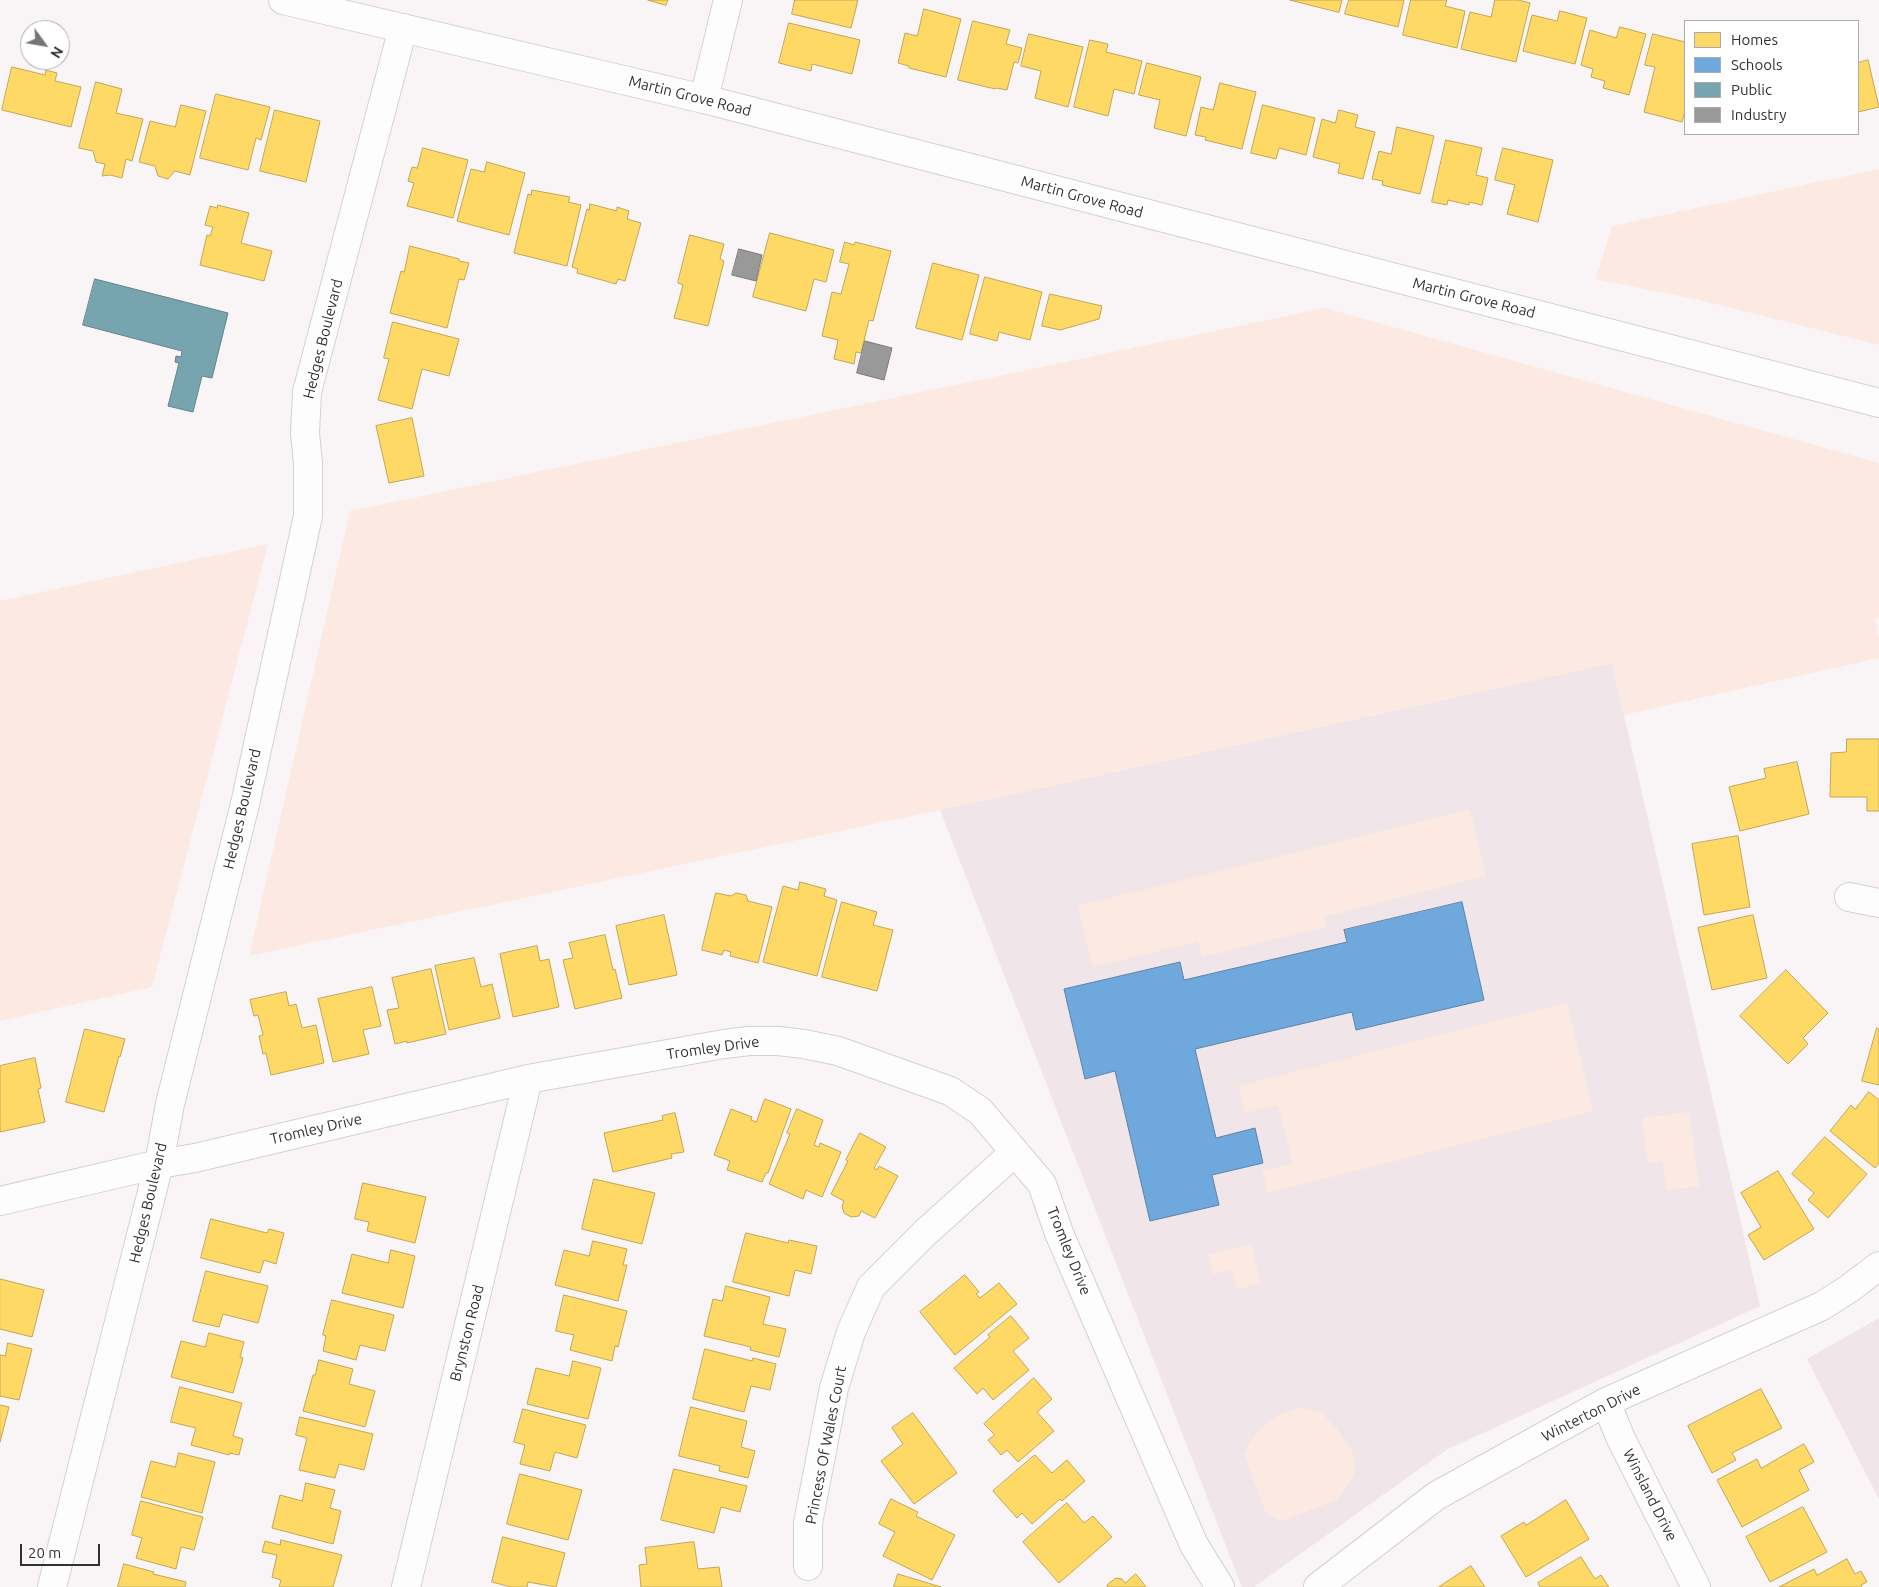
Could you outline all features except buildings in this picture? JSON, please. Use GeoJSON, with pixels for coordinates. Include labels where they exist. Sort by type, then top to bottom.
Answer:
{"type":"FeatureCollection","features":[{"type":"Feature","properties":{"kind":"street","name":"Martin Grove Road"},"geometry":{"type":"LineString","coordinates":[[283,0],[704,99],[1879,403]]}},
{"type":"Feature","properties":{"kind":"street"},"geometry":{"type":"LineString","coordinates":[[704,99],[728,0]]}},
{"type":"Feature","properties":{"kind":"street","name":"Hedges Boulevard"},"geometry":{"type":"LineString","coordinates":[[52,1587],[159,1164],[170,1104],[245,804],[308,516],[308,464],[305,434],[307,392],[403,28]]}},
{"type":"Feature","properties":{"kind":"street"},"geometry":{"type":"LineString","coordinates":[[1849,897],[1879,903]]}},
{"type":"Feature","properties":{"kind":"street","name":"Tromley Drive"},"geometry":{"type":"LineString","coordinates":[[0,1201],[528,1080],[724,1044],[768,1041],[804,1044],[838,1051],[950,1091],[980,1111],[1042,1184],[1059,1233],[1194,1545],[1220,1587]]}},
{"type":"Feature","properties":{"kind":"street","name":"Brynston Road"},"geometry":{"type":"LineString","coordinates":[[406,1587],[528,1080]]}},
{"type":"Feature","properties":{"kind":"street","name":"Princess Of Wales Court"},"geometry":{"type":"LineString","coordinates":[[808,1566],[808,1523],[834,1388],[851,1332],[871,1287],[926,1232],[1015,1152]]}},
{"type":"Feature","properties":{"kind":"street","name":"Winterton Drive"},"geometry":{"type":"LineString","coordinates":[[1318,1587],[1436,1496],[1606,1402],[1822,1306],[1879,1266]]}},
{"type":"Feature","properties":{"kind":"street","name":"Winsland Drive"},"geometry":{"type":"LineString","coordinates":[[1606,1402],[1621,1439],[1696,1587]]}},
{"type":"Feature","properties":{"kind":"shaded area"},"geometry":{"type":"Polygon","coordinates":[[[1879,169],[1879,345],[1699,300],[1596,279],[1612,226],[1879,169]]]}},
{"type":"Feature","properties":{"kind":"shaded area"},"geometry":{"type":"Polygon","coordinates":[[[1325,308],[1879,463],[1879,617],[1875,619],[1879,639],[1879,658],[1624,715],[1612,663],[940,810],[249,956],[350,511],[1325,308]]]}},
{"type":"Feature","properties":{"kind":"shaded area"},"geometry":{"type":"Polygon","coordinates":[[[268,544],[152,987],[0,1021],[0,601],[268,544]]]}},
{"type":"Feature","properties":{"kind":"shaded area"},"geometry":{"type":"Polygon","coordinates":[[[1612,663],[1760,1306],[1446,1450],[1254,1587],[1242,1587],[940,810],[1612,663]]]}},
{"type":"Feature","properties":{"kind":"shaded area"},"geometry":{"type":"Polygon","coordinates":[[[1470,809],[1486,876],[1324,917],[1326,927],[1202,957],[1198,941],[1093,967],[1078,906],[1470,809]]]}},
{"type":"Feature","properties":{"kind":"shaded area"},"geometry":{"type":"Polygon","coordinates":[[[1567,1003],[1593,1111],[1268,1193],[1262,1171],[1293,1163],[1278,1105],[1245,1113],[1238,1086],[1567,1003]]]}},
{"type":"Feature","properties":{"kind":"shaded area"},"geometry":{"type":"Polygon","coordinates":[[[1689,1112],[1699,1186],[1666,1191],[1663,1161],[1648,1163],[1642,1118],[1689,1112]]]}},
{"type":"Feature","properties":{"kind":"shaded area"},"geometry":{"type":"Polygon","coordinates":[[[1252,1244],[1260,1284],[1237,1289],[1232,1270],[1213,1274],[1208,1254],[1252,1244]]]}},
{"type":"Feature","properties":{"kind":"shaded area"},"geometry":{"type":"Polygon","coordinates":[[[1879,1318],[1879,1499],[1807,1359],[1879,1318]]]}},
{"type":"Feature","properties":{"kind":"shaded area"},"geometry":{"type":"Polygon","coordinates":[[[1298,1408],[1321,1412],[1337,1429],[1353,1453],[1355,1471],[1350,1483],[1337,1500],[1281,1521],[1266,1514],[1244,1454],[1254,1435],[1276,1416],[1298,1408]]]}}]}
